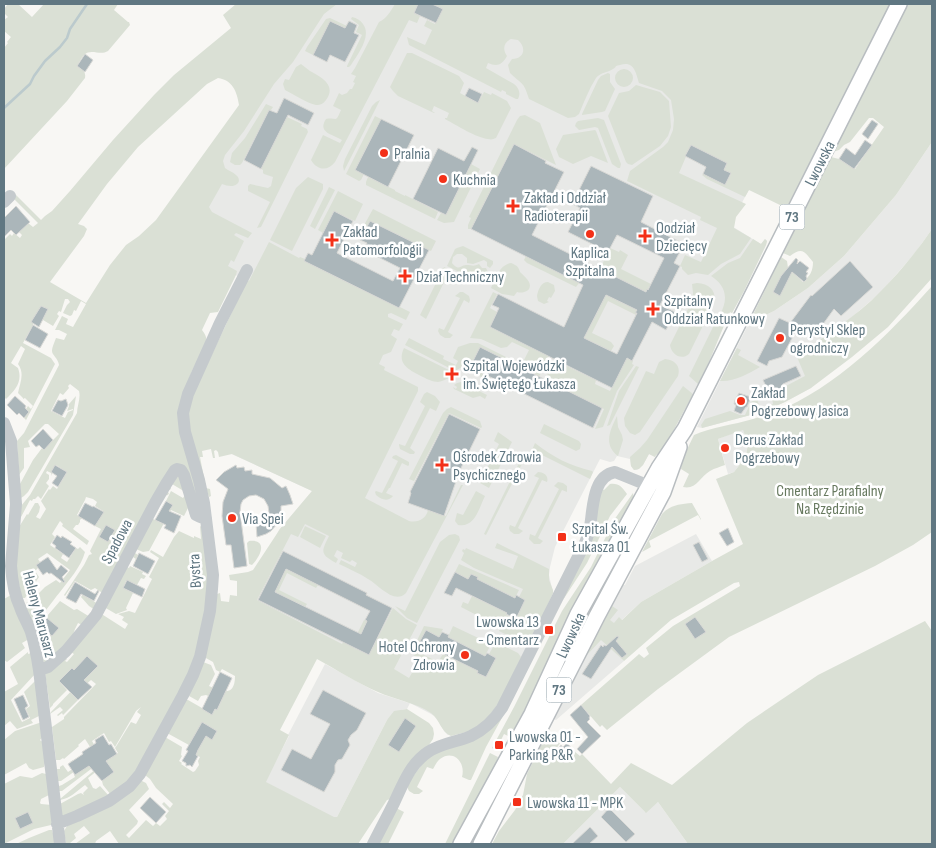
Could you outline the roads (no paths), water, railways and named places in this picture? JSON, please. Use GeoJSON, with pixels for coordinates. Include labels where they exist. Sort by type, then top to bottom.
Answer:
{"type":"FeatureCollection","features":[{"type":"Feature","properties":{"kind":"main road","name":"Lwowska"},"geometry":{"type":"LineString","coordinates":[[461,844],[546,687],[578,614],[657,489],[670,474],[684,429],[899,4]]}},
{"type":"Feature","properties":{"kind":"main road","name":"Lwowska"},"geometry":{"type":"LineString","coordinates":[[481,844],[601,607],[657,489]]}},
{"type":"Feature","properties":{"kind":"street","name":"Bystra"},"geometry":{"type":"LineString","coordinates":[[57,824],[109,801],[130,786],[149,760],[193,675],[200,657],[205,635],[213,574],[204,502],[183,422],[185,404],[220,323],[247,270]]}},
{"type":"Feature","properties":{"kind":"street","name":"Heleny Marusarz"},"geometry":{"type":"LineString","coordinates":[[4,423],[11,440],[16,504],[11,576],[13,588],[35,646],[60,844]]}},
{"type":"Feature","properties":{"kind":"street","name":"Spadowa"},"geometry":{"type":"LineString","coordinates":[[39,670],[48,668],[66,651],[96,614],[162,490],[172,473],[177,469],[181,470],[184,474],[196,515],[206,518]]}},
{"type":"Feature","properties":{"kind":"street"},"geometry":{"type":"LineString","coordinates":[[373,844],[406,777],[415,763],[435,748],[480,731],[497,716],[585,543],[590,526],[594,496],[602,479],[608,473],[615,472],[657,489]]}},
{"type":"Feature","properties":{"kind":"waterway"},"geometry":{"type":"LineString","coordinates":[[4,108],[30,84],[45,61],[60,47],[87,4]]}},
{"type":"Feature","properties":{"kind":"place","name":"Pralnia"},"geometry":{"type":"Point","coordinates":[384,153]}},
{"type":"Feature","properties":{"kind":"place","name":"Kuchnia"},"geometry":{"type":"Point","coordinates":[443,179]}},
{"type":"Feature","properties":{"kind":"place","name":"Zakład i Oddział Radioterapii"},"geometry":{"type":"Point","coordinates":[513,206]}},
{"type":"Feature","properties":{"kind":"place","name":"Kaplica Szpitalna"},"geometry":{"type":"Point","coordinates":[590,234]}},
{"type":"Feature","properties":{"kind":"place","name":"Oodział Dziecięcy"},"geometry":{"type":"Point","coordinates":[645,236]}},
{"type":"Feature","properties":{"kind":"place","name":"Zakład Patomorfologii"},"geometry":{"type":"Point","coordinates":[332,240]}},
{"type":"Feature","properties":{"kind":"place","name":"Dział Techniczny"},"geometry":{"type":"Point","coordinates":[405,276]}},
{"type":"Feature","properties":{"kind":"place","name":"Szpitalny Oddział Ratunkowy"},"geometry":{"type":"Point","coordinates":[653,309]}},
{"type":"Feature","properties":{"kind":"place","name":"Perystyl Sklep ogrodniczy"},"geometry":{"type":"Point","coordinates":[780,338]}},
{"type":"Feature","properties":{"kind":"place","name":"Szpital Wojewódzki im. Świętego Łukasza"},"geometry":{"type":"Point","coordinates":[452,374]}},
{"type":"Feature","properties":{"kind":"place","name":"Zakład Pogrzebowy Jasica"},"geometry":{"type":"Point","coordinates":[741,401]}},
{"type":"Feature","properties":{"kind":"place","name":"Derus Zakład Pogrzebowy"},"geometry":{"type":"Point","coordinates":[725,448]}},
{"type":"Feature","properties":{"kind":"place","name":"Ośrodek Zdrowia Psychicznego"},"geometry":{"type":"Point","coordinates":[442,465]}},
{"type":"Feature","properties":{"kind":"place","name":"Via Spei"},"geometry":{"type":"Point","coordinates":[232,518]}},
{"type":"Feature","properties":{"kind":"place","name":"Szpital Św. Łukasza 01"},"geometry":{"type":"Point","coordinates":[562,537]}},
{"type":"Feature","properties":{"kind":"place","name":"Lwowska 13 - Cmentarz"},"geometry":{"type":"Point","coordinates":[549,630]}},
{"type":"Feature","properties":{"kind":"place","name":"Hotel Ochrony Zdrowia"},"geometry":{"type":"Point","coordinates":[465,655]}},
{"type":"Feature","properties":{"kind":"place","name":"Lwowska 01 - Parking P&R"},"geometry":{"type":"Point","coordinates":[499,745]}},
{"type":"Feature","properties":{"kind":"place","name":"Lwowska 11 - MPK"},"geometry":{"type":"Point","coordinates":[517,802]}},
{"type":"Feature","properties":{"kind":"park label","name":"Cmentarz Parafialny Na Rzędzinie"},"geometry":{"type":"Point","coordinates":[830,499]}}]}
